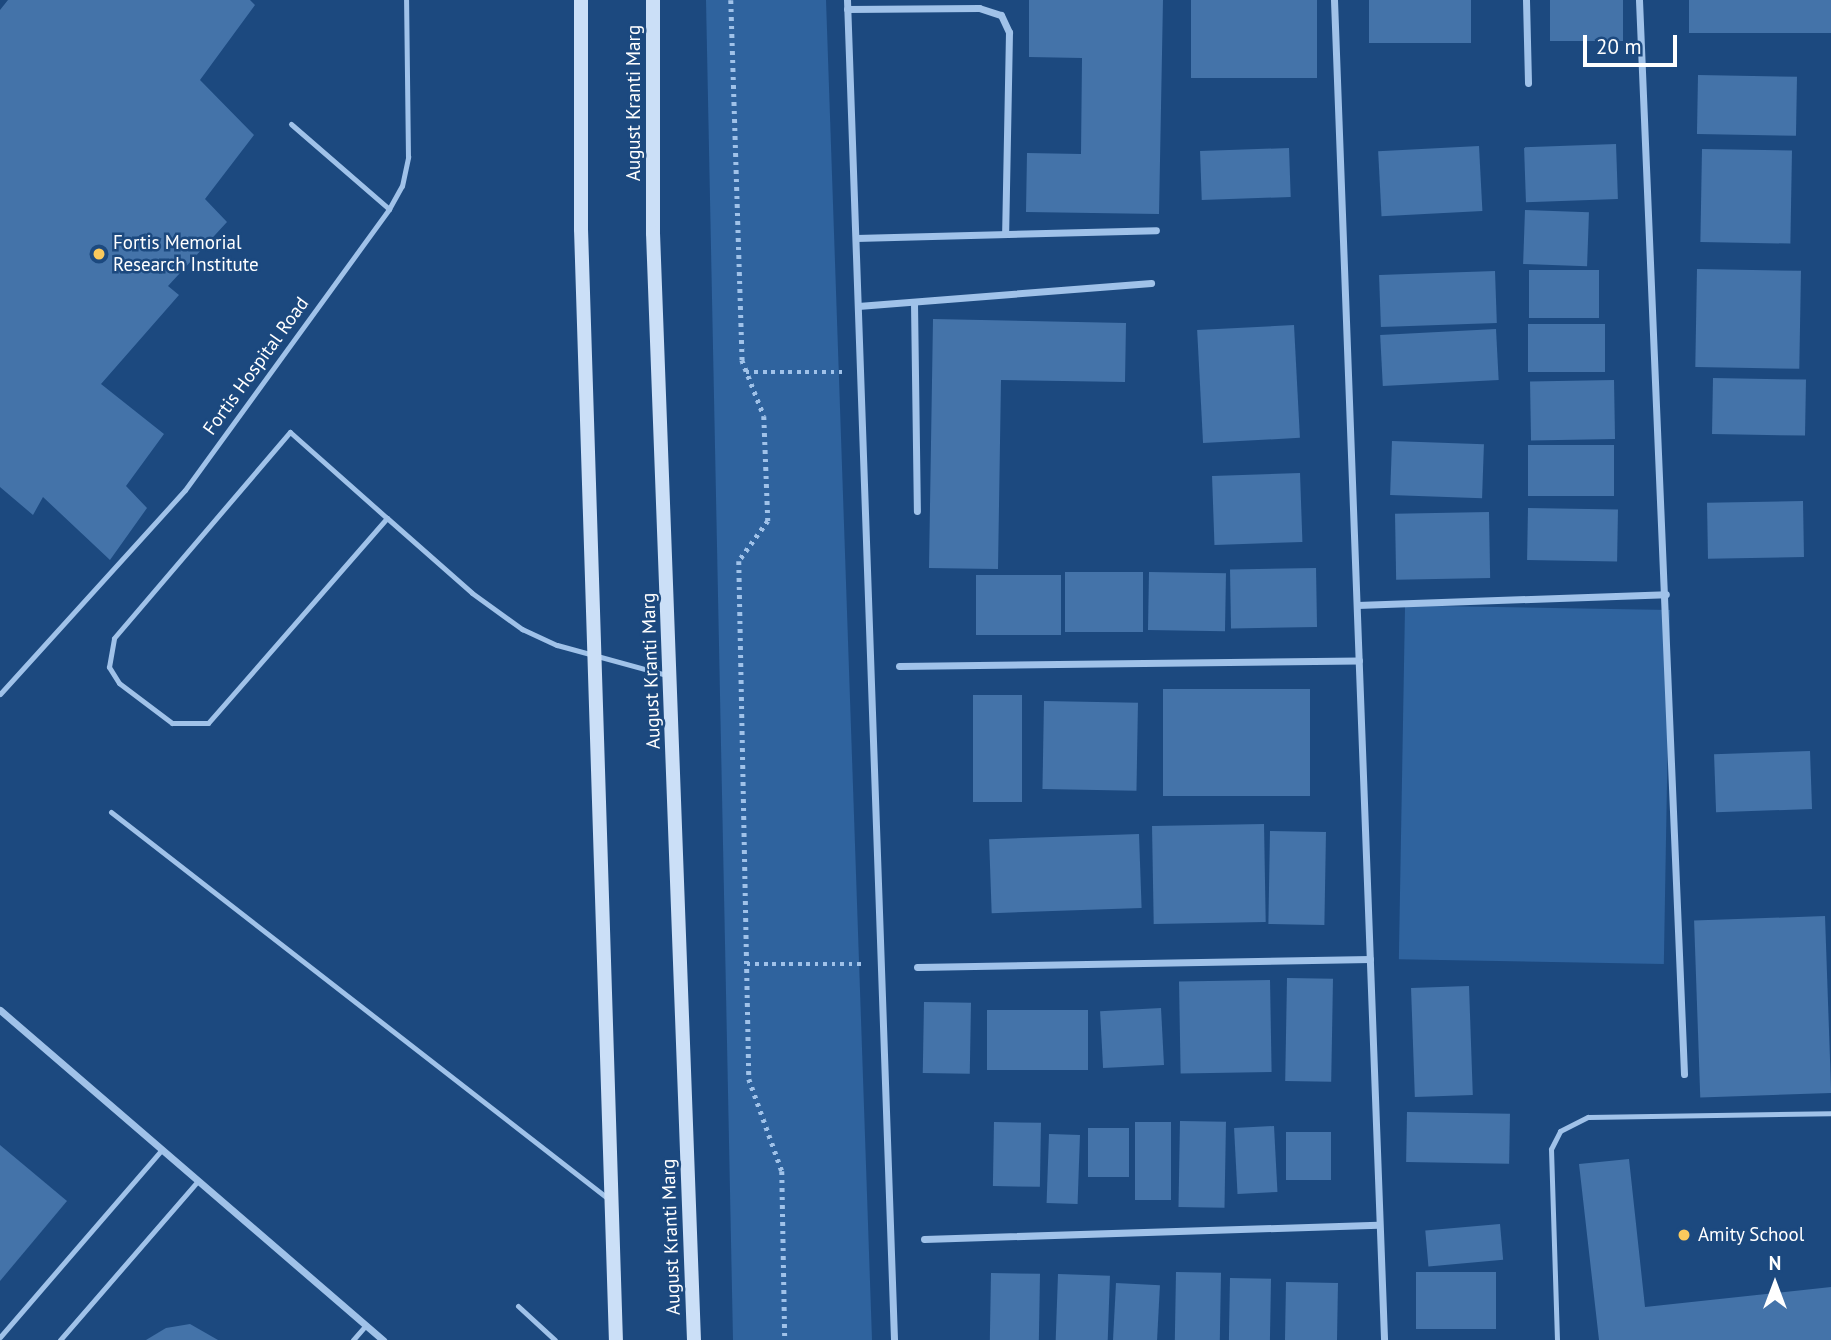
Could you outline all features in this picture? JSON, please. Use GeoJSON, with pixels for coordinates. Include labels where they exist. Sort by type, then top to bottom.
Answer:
{"type":"FeatureCollection","features":[{"type":"Feature","properties":{"kind":"main road"},"geometry":{"type":"LineString","coordinates":[[581,0],[581,229],[597,657],[616,1340]]}},
{"type":"Feature","properties":{"kind":"main road","name":"August Kranti Marg"},"geometry":{"type":"LineString","coordinates":[[653,0],[653,233],[694,1340]]}},
{"type":"Feature","properties":{"kind":"street"},"geometry":{"type":"LineString","coordinates":[[1334,0],[1384,1340]]}},
{"type":"Feature","properties":{"kind":"street"},"geometry":{"type":"LineString","coordinates":[[1526,0],[1528,83]]}},
{"type":"Feature","properties":{"kind":"street"},"geometry":{"type":"LineString","coordinates":[[1639,0],[1666,594],[1684,1074]]}},
{"type":"Feature","properties":{"kind":"street"},"geometry":{"type":"LineString","coordinates":[[894,1340],[847,4],[979,8],[1001,15],[1009,32],[1005,234]]}},
{"type":"Feature","properties":{"kind":"street"},"geometry":{"type":"LineString","coordinates":[[856,237],[1156,230]]}},
{"type":"Feature","properties":{"kind":"street"},"geometry":{"type":"LineString","coordinates":[[858,306],[1151,283]]}},
{"type":"Feature","properties":{"kind":"street"},"geometry":{"type":"LineString","coordinates":[[914,303],[916,511]]}},
{"type":"Feature","properties":{"kind":"street"},"geometry":{"type":"LineString","coordinates":[[1357,605],[1666,594]]}},
{"type":"Feature","properties":{"kind":"street"},"geometry":{"type":"LineString","coordinates":[[899,666],[1359,660]]}},
{"type":"Feature","properties":{"kind":"street"},"geometry":{"type":"LineString","coordinates":[[916,967],[1370,959]]}},
{"type":"Feature","properties":{"kind":"street"},"geometry":{"type":"LineString","coordinates":[[0,1010],[383,1340]]}},
{"type":"Feature","properties":{"kind":"street"},"geometry":{"type":"LineString","coordinates":[[924,1239],[1378,1226]]}},
{"type":"Feature","properties":{"kind":"lane","name":"Fortis Hospital Road"},"geometry":{"type":"LineString","coordinates":[[0,694],[186,490],[389,209],[402,186],[408,157],[406,0]]}},
{"type":"Feature","properties":{"kind":"lane"},"geometry":{"type":"LineString","coordinates":[[291,124],[389,209]]}},
{"type":"Feature","properties":{"kind":"lane"},"geometry":{"type":"LineString","coordinates":[[387,518],[208,723],[172,723],[119,683],[109,667],[114,638],[290,432],[472,593],[522,629],[597,657],[670,676]]}},
{"type":"Feature","properties":{"kind":"lane"},"geometry":{"type":"LineString","coordinates":[[111,812],[613,1201]]}},
{"type":"Feature","properties":{"kind":"lane"},"geometry":{"type":"LineString","coordinates":[[1557,1340],[1551,1149],[1560,1130],[1588,1118],[1831,1113]]}},
{"type":"Feature","properties":{"kind":"lane"},"geometry":{"type":"LineString","coordinates":[[0,1337],[162,1149]]}},
{"type":"Feature","properties":{"kind":"lane"},"geometry":{"type":"LineString","coordinates":[[60,1340],[197,1182]]}},
{"type":"Feature","properties":{"kind":"lane"},"geometry":{"type":"LineString","coordinates":[[518,1306],[555,1340]]}},
{"type":"Feature","properties":{"kind":"lane"},"geometry":{"type":"LineString","coordinates":[[353,1340],[366,1325]]}},
{"type":"Feature","properties":{"kind":"path"},"geometry":{"type":"LineString","coordinates":[[731,0],[742,360],[764,416],[768,521],[739,561],[749,1079],[782,1171],[785,1340]]}},
{"type":"Feature","properties":{"kind":"path"},"geometry":{"type":"LineString","coordinates":[[746,372],[860,372]]}},
{"type":"Feature","properties":{"kind":"path"},"geometry":{"type":"LineString","coordinates":[[747,964],[881,963]]}},
{"type":"Feature","properties":{"kind":"shaded area"},"geometry":{"type":"Polygon","coordinates":[[[706,0],[826,0],[872,1340],[733,1340],[706,0]]]}},
{"type":"Feature","properties":{"kind":"shaded area"},"geometry":{"type":"Polygon","coordinates":[[[1405,605],[1670,610],[1664,964],[1399,959],[1405,605]]]}},
{"type":"Feature","properties":{"kind":"building","name":"Fortis Memorial Research Institute"},"geometry":{"type":"Polygon","coordinates":[[[8,0],[250,0],[255,5],[200,80],[254,135],[205,199],[227,222],[168,286],[179,295],[101,384],[164,434],[126,486],[147,508],[110,560],[43,497],[33,515],[0,487],[0,10],[8,0]]]}},
{"type":"Feature","properties":{"kind":"building"},"geometry":{"type":"Polygon","coordinates":[[[1029,0],[1163,0],[1159,214],[1026,212],[1027,153],[1081,154],[1082,58],[1029,57],[1029,0]]]}},
{"type":"Feature","properties":{"kind":"building"},"geometry":{"type":"Polygon","coordinates":[[[1191,0],[1317,0],[1317,78],[1191,78],[1191,0]]]}},
{"type":"Feature","properties":{"kind":"building"},"geometry":{"type":"Polygon","coordinates":[[[1369,0],[1471,0],[1471,43],[1369,43],[1369,0]]]}},
{"type":"Feature","properties":{"kind":"building"},"geometry":{"type":"Polygon","coordinates":[[[1550,0],[1623,0],[1623,41],[1550,41],[1550,0]]]}},
{"type":"Feature","properties":{"kind":"building"},"geometry":{"type":"Polygon","coordinates":[[[1689,0],[1831,0],[1831,33],[1689,33],[1689,0]]]}},
{"type":"Feature","properties":{"kind":"building"},"geometry":{"type":"Polygon","coordinates":[[[1698,75],[1797,77],[1796,136],[1697,134],[1698,75]]]}},
{"type":"Feature","properties":{"kind":"building"},"geometry":{"type":"Polygon","coordinates":[[[1616,144],[1618,199],[1526,202],[1524,147],[1616,144]]]}},
{"type":"Feature","properties":{"kind":"building"},"geometry":{"type":"Polygon","coordinates":[[[1479,146],[1482,211],[1382,216],[1378,151],[1479,146]]]}},
{"type":"Feature","properties":{"kind":"building"},"geometry":{"type":"Polygon","coordinates":[[[1289,148],[1291,197],[1202,200],[1200,151],[1289,148]]]}},
{"type":"Feature","properties":{"kind":"building"},"geometry":{"type":"Polygon","coordinates":[[[1702,149],[1792,151],[1790,244],[1700,242],[1702,149]]]}},
{"type":"Feature","properties":{"kind":"building"},"geometry":{"type":"Polygon","coordinates":[[[1525,210],[1589,212],[1587,266],[1523,264],[1525,210]]]}},
{"type":"Feature","properties":{"kind":"building"},"geometry":{"type":"Polygon","coordinates":[[[1697,269],[1801,271],[1799,369],[1695,367],[1697,269]]]}},
{"type":"Feature","properties":{"kind":"building"},"geometry":{"type":"Polygon","coordinates":[[[1529,270],[1599,270],[1599,318],[1529,318],[1529,270]]]}},
{"type":"Feature","properties":{"kind":"building"},"geometry":{"type":"Polygon","coordinates":[[[1495,271],[1497,323],[1381,327],[1379,275],[1495,271]]]}},
{"type":"Feature","properties":{"kind":"building"},"geometry":{"type":"Polygon","coordinates":[[[933,319],[1126,323],[1125,382],[1001,380],[998,569],[929,568],[933,319]]]}},
{"type":"Feature","properties":{"kind":"building"},"geometry":{"type":"Polygon","coordinates":[[[1528,324],[1605,324],[1605,372],[1528,372],[1528,324]]]}},
{"type":"Feature","properties":{"kind":"building"},"geometry":{"type":"Polygon","coordinates":[[[1294,325],[1300,438],[1203,443],[1197,330],[1294,325]]]}},
{"type":"Feature","properties":{"kind":"building"},"geometry":{"type":"Polygon","coordinates":[[[1496,329],[1499,380],[1383,386],[1380,335],[1496,329]]]}},
{"type":"Feature","properties":{"kind":"building"},"geometry":{"type":"Polygon","coordinates":[[[1713,378],[1806,380],[1805,436],[1712,434],[1713,378]]]}},
{"type":"Feature","properties":{"kind":"building"},"geometry":{"type":"Polygon","coordinates":[[[1614,380],[1615,439],[1531,440],[1530,381],[1614,380]]]}},
{"type":"Feature","properties":{"kind":"building"},"geometry":{"type":"Polygon","coordinates":[[[1392,441],[1484,444],[1482,498],[1390,495],[1392,441]]]}},
{"type":"Feature","properties":{"kind":"building"},"geometry":{"type":"Polygon","coordinates":[[[1528,445],[1614,445],[1614,496],[1528,496],[1528,445]]]}},
{"type":"Feature","properties":{"kind":"building"},"geometry":{"type":"Polygon","coordinates":[[[1300,473],[1302,542],[1214,545],[1212,476],[1300,473]]]}},
{"type":"Feature","properties":{"kind":"building"},"geometry":{"type":"Polygon","coordinates":[[[1803,501],[1804,557],[1708,559],[1707,503],[1803,501]]]}},
{"type":"Feature","properties":{"kind":"building"},"geometry":{"type":"Polygon","coordinates":[[[1528,508],[1618,510],[1617,562],[1527,560],[1528,508]]]}},
{"type":"Feature","properties":{"kind":"building"},"geometry":{"type":"Polygon","coordinates":[[[1489,512],[1490,578],[1396,580],[1395,514],[1489,512]]]}},
{"type":"Feature","properties":{"kind":"building"},"geometry":{"type":"Polygon","coordinates":[[[1316,568],[1317,627],[1231,628],[1230,570],[1316,568]]]}},
{"type":"Feature","properties":{"kind":"building"},"geometry":{"type":"Polygon","coordinates":[[[1065,572],[1143,572],[1143,632],[1065,632],[1065,572]]]}},
{"type":"Feature","properties":{"kind":"building"},"geometry":{"type":"Polygon","coordinates":[[[1149,572],[1226,573],[1225,631],[1148,630],[1149,572]]]}},
{"type":"Feature","properties":{"kind":"building"},"geometry":{"type":"Polygon","coordinates":[[[976,575],[1061,575],[1061,635],[976,635],[976,575]]]}},
{"type":"Feature","properties":{"kind":"building"},"geometry":{"type":"Polygon","coordinates":[[[1163,689],[1310,689],[1310,796],[1163,796],[1163,689]]]}},
{"type":"Feature","properties":{"kind":"building"},"geometry":{"type":"Polygon","coordinates":[[[973,695],[1022,695],[1022,802],[973,802],[973,695]]]}},
{"type":"Feature","properties":{"kind":"building"},"geometry":{"type":"Polygon","coordinates":[[[1044,701],[1138,703],[1136,791],[1042,789],[1044,701]]]}},
{"type":"Feature","properties":{"kind":"building"},"geometry":{"type":"Polygon","coordinates":[[[1810,751],[1812,809],[1716,812],[1714,754],[1810,751]]]}},
{"type":"Feature","properties":{"kind":"building"},"geometry":{"type":"Polygon","coordinates":[[[1264,824],[1266,922],[1154,924],[1152,826],[1264,824]]]}},
{"type":"Feature","properties":{"kind":"building"},"geometry":{"type":"Polygon","coordinates":[[[1270,831],[1326,832],[1324,925],[1268,924],[1270,831]]]}},
{"type":"Feature","properties":{"kind":"building"},"geometry":{"type":"Polygon","coordinates":[[[1139,834],[1142,908],[992,913],[989,839],[1139,834]]]}},
{"type":"Feature","properties":{"kind":"building"},"geometry":{"type":"Polygon","coordinates":[[[1825,916],[1831,1093],[1700,1097],[1694,921],[1825,916]]]}},
{"type":"Feature","properties":{"kind":"building"},"geometry":{"type":"Polygon","coordinates":[[[1287,978],[1333,979],[1331,1082],[1285,1081],[1287,978]]]}},
{"type":"Feature","properties":{"kind":"building"},"geometry":{"type":"Polygon","coordinates":[[[1270,980],[1272,1072],[1181,1074],[1179,982],[1270,980]]]}},
{"type":"Feature","properties":{"kind":"building"},"geometry":{"type":"Polygon","coordinates":[[[1469,986],[1473,1095],[1415,1097],[1411,988],[1469,986]]]}},
{"type":"Feature","properties":{"kind":"building"},"geometry":{"type":"Polygon","coordinates":[[[924,1002],[971,1003],[970,1074],[923,1073],[924,1002]]]}},
{"type":"Feature","properties":{"kind":"building"},"geometry":{"type":"Polygon","coordinates":[[[1161,1008],[1164,1065],[1103,1068],[1100,1011],[1161,1008]]]}},
{"type":"Feature","properties":{"kind":"building"},"geometry":{"type":"Polygon","coordinates":[[[987,1010],[1088,1010],[1088,1070],[987,1070],[987,1010]]]}},
{"type":"Feature","properties":{"kind":"building"},"geometry":{"type":"Polygon","coordinates":[[[1407,1112],[1510,1114],[1509,1164],[1406,1162],[1407,1112]]]}},
{"type":"Feature","properties":{"kind":"building"},"geometry":{"type":"Polygon","coordinates":[[[1180,1121],[1226,1122],[1224,1208],[1178,1207],[1180,1121]]]}},
{"type":"Feature","properties":{"kind":"building"},"geometry":{"type":"Polygon","coordinates":[[[994,1122],[1041,1123],[1040,1187],[993,1186],[994,1122]]]}},
{"type":"Feature","properties":{"kind":"building"},"geometry":{"type":"Polygon","coordinates":[[[1135,1122],[1171,1122],[1171,1200],[1135,1200],[1135,1122]]]}},
{"type":"Feature","properties":{"kind":"building"},"geometry":{"type":"Polygon","coordinates":[[[1274,1126],[1277,1192],[1238,1194],[1234,1128],[1274,1126]]]}},
{"type":"Feature","properties":{"kind":"building"},"geometry":{"type":"Polygon","coordinates":[[[1088,1128],[1129,1128],[1129,1177],[1088,1177],[1088,1128]]]}},
{"type":"Feature","properties":{"kind":"building"},"geometry":{"type":"Polygon","coordinates":[[[1286,1132],[1331,1132],[1331,1180],[1286,1180],[1286,1132]]]}},
{"type":"Feature","properties":{"kind":"building"},"geometry":{"type":"Polygon","coordinates":[[[1049,1134],[1080,1135],[1078,1204],[1047,1203],[1049,1134]]]}},
{"type":"Feature","properties":{"kind":"building"},"geometry":{"type":"Polygon","coordinates":[[[0,1145],[67,1201],[0,1281],[0,1145]]]}},
{"type":"Feature","properties":{"kind":"building"},"geometry":{"type":"Polygon","coordinates":[[[1629,1159],[1645,1307],[1831,1287],[1831,1340],[1599,1340],[1579,1164],[1629,1159]]]}},
{"type":"Feature","properties":{"kind":"building"},"geometry":{"type":"Polygon","coordinates":[[[1500,1224],[1503,1260],[1428,1266],[1425,1231],[1500,1224]]]}},
{"type":"Feature","properties":{"kind":"building"},"geometry":{"type":"Polygon","coordinates":[[[1176,1272],[1221,1273],[1220,1340],[1175,1340],[1176,1272]]]}},
{"type":"Feature","properties":{"kind":"building"},"geometry":{"type":"Polygon","coordinates":[[[1416,1272],[1496,1272],[1496,1329],[1416,1329],[1416,1272]]]}},
{"type":"Feature","properties":{"kind":"building"},"geometry":{"type":"Polygon","coordinates":[[[991,1273],[1040,1274],[1039,1340],[990,1340],[991,1273]]]}},
{"type":"Feature","properties":{"kind":"building"},"geometry":{"type":"Polygon","coordinates":[[[1058,1274],[1110,1276],[1108,1340],[1056,1340],[1058,1274]]]}},
{"type":"Feature","properties":{"kind":"building"},"geometry":{"type":"Polygon","coordinates":[[[1230,1278],[1271,1279],[1270,1340],[1229,1340],[1230,1278]]]}},
{"type":"Feature","properties":{"kind":"building"},"geometry":{"type":"Polygon","coordinates":[[[1286,1282],[1338,1283],[1337,1340],[1285,1340],[1286,1282]]]}},
{"type":"Feature","properties":{"kind":"building"},"geometry":{"type":"Polygon","coordinates":[[[1116,1283],[1160,1285],[1157,1340],[1113,1340],[1116,1283]]]}},
{"type":"Feature","properties":{"kind":"building"},"geometry":{"type":"Polygon","coordinates":[[[190,1324],[218,1340],[146,1340],[166,1328],[190,1324]]]}},
{"type":"Feature","properties":{"kind":"place","name":"Fortis Memorial Research Institute"},"geometry":{"type":"Point","coordinates":[99,254]}},
{"type":"Feature","properties":{"kind":"place","name":"Amity School"},"geometry":{"type":"Point","coordinates":[1684,1235]}}]}
